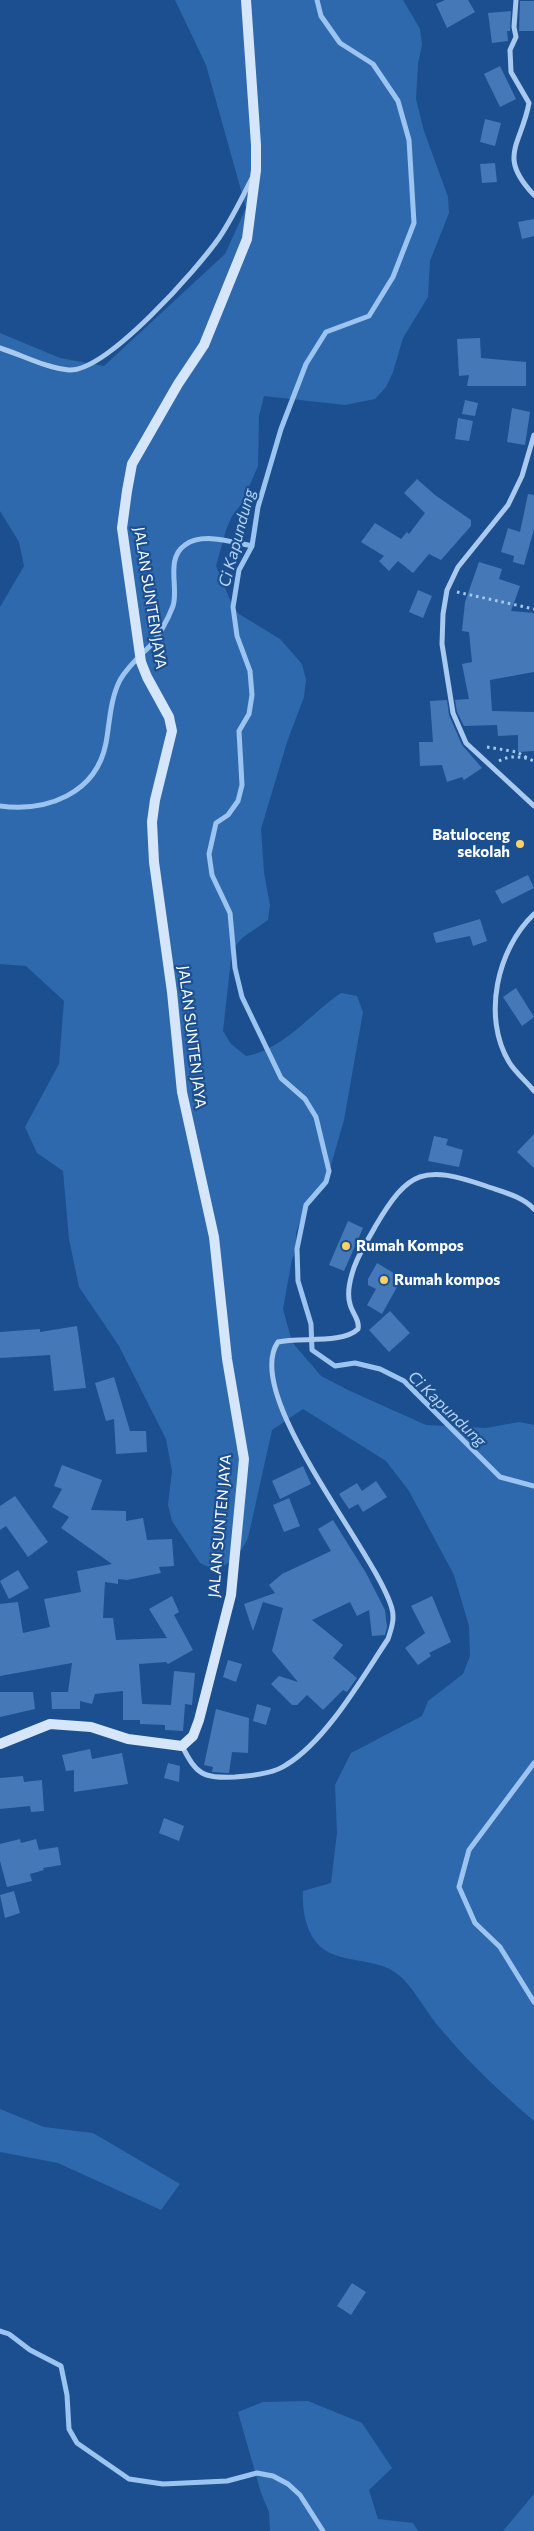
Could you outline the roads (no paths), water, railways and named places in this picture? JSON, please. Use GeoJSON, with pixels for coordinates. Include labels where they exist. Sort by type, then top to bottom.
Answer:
{"type":"FeatureCollection","features":[{"type":"Feature","properties":{"kind":"main road","name":"JALAN SUNTEN JAYA"},"geometry":{"type":"LineString","coordinates":[[182,1746],[194,1736],[231,1595],[244,1459],[227,1359],[214,1237],[182,1092],[172,992],[154,862],[152,822],[155,800],[172,731],[169,717],[147,678],[141,662],[122,528],[132,464],[178,384],[204,345],[226,297],[248,239],[256,170],[256,145],[246,0]]}},
{"type":"Feature","properties":{"kind":"main road"},"geometry":{"type":"LineString","coordinates":[[0,1744],[50,1724],[91,1728],[128,1739],[182,1746]]}},
{"type":"Feature","properties":{"kind":"street"},"geometry":{"type":"LineString","coordinates":[[516,0],[514,26],[516,37],[510,50],[511,72],[529,103],[524,127],[514,147],[513,158],[524,184],[534,195]]}},
{"type":"Feature","properties":{"kind":"street"},"geometry":{"type":"LineString","coordinates":[[0,348],[70,370],[95,361],[154,312],[191,274],[232,216],[256,170]]}},
{"type":"Feature","properties":{"kind":"street"},"geometry":{"type":"LineString","coordinates":[[534,435],[522,476],[508,505],[458,567],[447,590],[443,614],[442,644],[454,716],[466,743],[492,765],[534,806]]}},
{"type":"Feature","properties":{"kind":"street"},"geometry":{"type":"LineString","coordinates":[[534,914],[516,936],[500,973],[495,1007],[497,1034],[509,1062],[534,1090]]}},
{"type":"Feature","properties":{"kind":"street"},"geometry":{"type":"LineString","coordinates":[[182,1746],[193,1766],[208,1777],[237,1777],[276,1770],[286,1766],[303,1754],[321,1734],[388,1639],[392,1625],[392,1610],[378,1580],[299,1447],[278,1392],[274,1371],[274,1348],[278,1342],[344,1337],[354,1333],[359,1323],[350,1305],[348,1292],[359,1255],[392,1197],[408,1181],[422,1175],[438,1174],[513,1195],[534,1209]]}},
{"type":"Feature","properties":{"kind":"waterway","name":"Ci Kapundung"},"geometry":{"type":"LineString","coordinates":[[317,0],[321,16],[340,43],[373,64],[398,101],[409,140],[414,223],[393,277],[369,316],[326,332],[306,364],[281,429],[258,507],[252,546],[239,570],[233,607],[237,636],[250,671],[252,695],[249,714],[239,731],[242,785],[238,801],[228,815],[216,823],[209,854],[212,875],[230,913],[235,968],[242,997],[281,1078],[305,1099],[316,1117],[329,1171],[326,1182],[306,1205],[297,1249],[298,1281],[311,1324],[312,1350],[335,1366],[355,1363],[380,1369],[404,1381],[500,1477],[534,1486]]}},
{"type":"Feature","properties":{"kind":"waterway"},"geometry":{"type":"LineString","coordinates":[[0,806],[35,806],[52,802],[67,796],[92,775],[101,761],[106,743],[112,703],[120,680],[130,666],[153,642],[173,606],[174,565],[179,551],[185,545],[200,539],[226,540],[252,546]]}},
{"type":"Feature","properties":{"kind":"waterway","name":"Ci Kapundung"},"geometry":{"type":"LineString","coordinates":[[534,1763],[469,1850],[459,1887],[475,1923],[500,1947],[534,2002]]}},
{"type":"Feature","properties":{"kind":"waterway"},"geometry":{"type":"LineString","coordinates":[[0,2331],[9,2334],[30,2350],[61,2366],[67,2395],[69,2429],[77,2443],[129,2479],[163,2484],[227,2481],[257,2473],[273,2476],[288,2484],[300,2495],[323,2531]]}},
{"type":"Feature","properties":{"kind":"place","name":"Batuloceng sekolah"},"geometry":{"type":"Point","coordinates":[520,844]}},
{"type":"Feature","properties":{"kind":"place","name":"Rumah Kompos"},"geometry":{"type":"Point","coordinates":[346,1246]}},
{"type":"Feature","properties":{"kind":"place","name":"Rumah kompos"},"geometry":{"type":"Point","coordinates":[384,1280]}}]}
